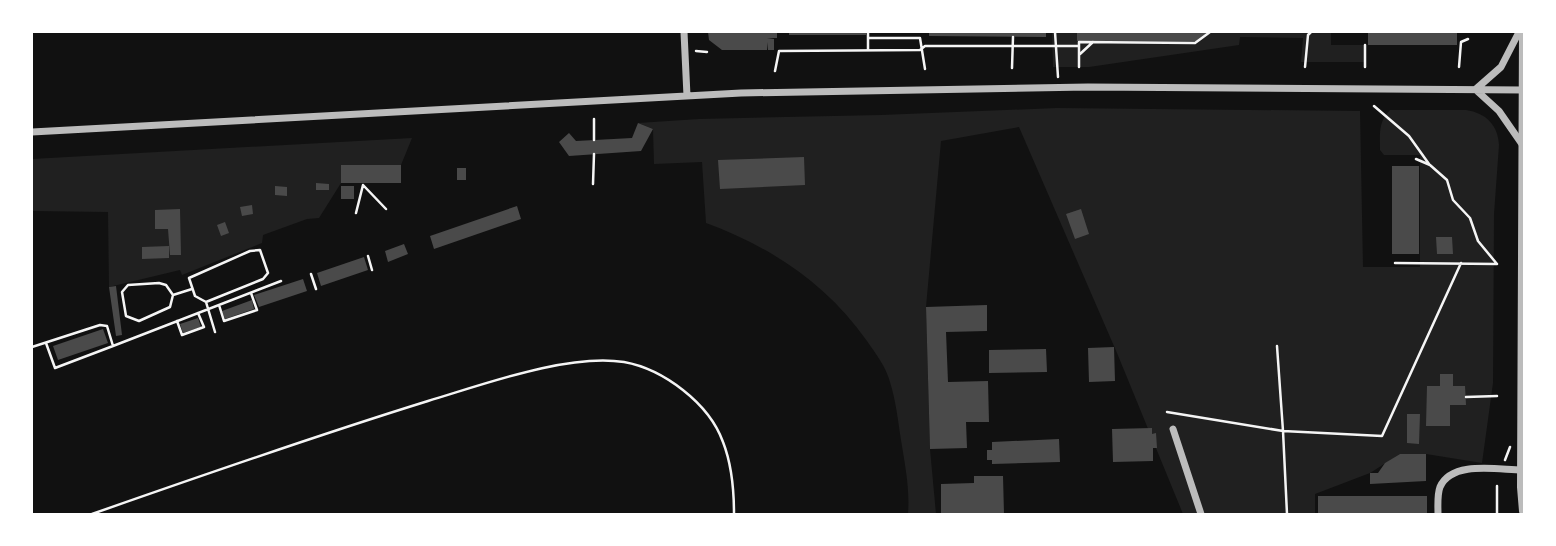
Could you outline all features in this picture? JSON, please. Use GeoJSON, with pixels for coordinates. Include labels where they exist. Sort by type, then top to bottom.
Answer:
{"type":"FeatureCollection","features":[{"type":"Feature","properties":{"kind":"street"},"geometry":{"type":"LineString","coordinates":[[684,32],[687,96]]}},
{"type":"Feature","properties":{"kind":"street"},"geometry":{"type":"LineString","coordinates":[[1475,89],[1501,66],[1522,32]]}},
{"type":"Feature","properties":{"kind":"street"},"geometry":{"type":"LineString","coordinates":[[1522,32],[1524,511]]}},
{"type":"Feature","properties":{"kind":"street"},"geometry":{"type":"LineString","coordinates":[[32,132],[687,96],[1074,87],[1524,90]]}},
{"type":"Feature","properties":{"kind":"street"},"geometry":{"type":"LineString","coordinates":[[1475,89],[1499,111],[1524,147]]}},
{"type":"Feature","properties":{"kind":"street"},"geometry":{"type":"LineString","coordinates":[[1173,429],[1201,514]]}},
{"type":"Feature","properties":{"kind":"street"},"geometry":{"type":"LineString","coordinates":[[1438,514],[1440,487],[1452,473],[1462,469],[1522,470]]}},
{"type":"Feature","properties":{"kind":"path"},"geometry":{"type":"LineString","coordinates":[[868,32],[868,49]]}},
{"type":"Feature","properties":{"kind":"path"},"geometry":{"type":"LineString","coordinates":[[1055,32],[1056,67]]}},
{"type":"Feature","properties":{"kind":"path"},"geometry":{"type":"LineString","coordinates":[[1079,67],[1079,42],[1195,43],[1210,32]]}},
{"type":"Feature","properties":{"kind":"path"},"geometry":{"type":"LineString","coordinates":[[1305,67],[1308,35],[1311,32]]}},
{"type":"Feature","properties":{"kind":"path"},"geometry":{"type":"LineString","coordinates":[[1012,68],[1013,37]]}},
{"type":"Feature","properties":{"kind":"path"},"geometry":{"type":"LineString","coordinates":[[868,38],[920,38],[925,69]]}},
{"type":"Feature","properties":{"kind":"path"},"geometry":{"type":"LineString","coordinates":[[1460,67],[1461,42],[1468,39]]}},
{"type":"Feature","properties":{"kind":"path"},"geometry":{"type":"LineString","coordinates":[[1079,55],[1093,42]]}},
{"type":"Feature","properties":{"kind":"path"},"geometry":{"type":"LineString","coordinates":[[1365,45],[1365,67]]}},
{"type":"Feature","properties":{"kind":"path"},"geometry":{"type":"LineString","coordinates":[[775,71],[779,51],[920,50],[925,46],[1079,46]]}},
{"type":"Feature","properties":{"kind":"path"},"geometry":{"type":"LineString","coordinates":[[694,51],[707,52]]}},
{"type":"Feature","properties":{"kind":"path"},"geometry":{"type":"LineString","coordinates":[[1374,106],[1409,136],[1430,165],[1447,180],[1453,200],[1470,218],[1478,241],[1497,264],[1395,263]]}},
{"type":"Feature","properties":{"kind":"path"},"geometry":{"type":"LineString","coordinates":[[594,119],[594,140]]}},
{"type":"Feature","properties":{"kind":"path"},"geometry":{"type":"LineString","coordinates":[[593,184],[594,154]]}},
{"type":"Feature","properties":{"kind":"path"},"geometry":{"type":"LineString","coordinates":[[1416,159],[1430,165]]}},
{"type":"Feature","properties":{"kind":"path"},"geometry":{"type":"LineString","coordinates":[[356,213],[363,185],[386,209]]}},
{"type":"Feature","properties":{"kind":"path"},"geometry":{"type":"LineString","coordinates":[[205,302],[263,279],[268,273],[260,250],[250,251],[189,278],[195,296],[205,302],[215,332]]}},
{"type":"Feature","properties":{"kind":"path"},"geometry":{"type":"LineString","coordinates":[[368,256],[372,270]]}},
{"type":"Feature","properties":{"kind":"path"},"geometry":{"type":"LineString","coordinates":[[1167,412],[1283,430],[1382,436],[1461,264]]}},
{"type":"Feature","properties":{"kind":"path"},"geometry":{"type":"LineString","coordinates":[[311,274],[316,289]]}},
{"type":"Feature","properties":{"kind":"path"},"geometry":{"type":"LineString","coordinates":[[46,342],[55,368],[281,281]]}},
{"type":"Feature","properties":{"kind":"path"},"geometry":{"type":"LineString","coordinates":[[159,283],[166,285],[173,295],[170,307],[139,321],[126,316],[122,292],[128,285],[159,283]]}},
{"type":"Feature","properties":{"kind":"path"},"geometry":{"type":"LineString","coordinates":[[173,295],[192,289]]}},
{"type":"Feature","properties":{"kind":"path"},"geometry":{"type":"LineString","coordinates":[[219,305],[224,321],[257,310],[251,293]]}},
{"type":"Feature","properties":{"kind":"path"},"geometry":{"type":"LineString","coordinates":[[177,321],[182,335],[204,327],[198,313]]}},
{"type":"Feature","properties":{"kind":"path"},"geometry":{"type":"LineString","coordinates":[[32,347],[100,325],[107,327],[113,346]]}},
{"type":"Feature","properties":{"kind":"path"},"geometry":{"type":"LineString","coordinates":[[1277,346],[1287,514]]}},
{"type":"Feature","properties":{"kind":"path"},"geometry":{"type":"LineString","coordinates":[[92,514],[461,391],[554,367],[609,361],[642,367],[656,373],[688,395],[712,421],[722,439],[727,456],[734,491],[734,514]]}},
{"type":"Feature","properties":{"kind":"path"},"geometry":{"type":"LineString","coordinates":[[1466,397],[1497,396]]}},
{"type":"Feature","properties":{"kind":"path"},"geometry":{"type":"LineString","coordinates":[[1497,486],[1497,514]]}},
{"type":"Feature","properties":{"kind":"shaded area"},"geometry":{"type":"Polygon","coordinates":[[[1052,32],[1331,32],[1331,45],[1365,45],[1365,62],[1301,62],[1303,38],[1240,37],[1239,45],[1089,67],[1053,67],[1052,32]]]}},
{"type":"Feature","properties":{"kind":"shaded area"},"geometry":{"type":"Polygon","coordinates":[[[1057,108],[1360,111],[1363,267],[1420,267],[1420,155],[1384,155],[1380,150],[1382,124],[1390,110],[1466,110],[1490,121],[1499,145],[1494,214],[1493,383],[1482,463],[1426,454],[1400,454],[1370,473],[1315,494],[1315,514],[1183,514],[1019,127],[941,141],[926,307],[930,449],[936,514],[908,514],[907,477],[894,396],[886,371],[874,351],[834,301],[796,269],[753,243],[706,223],[702,162],[654,164],[653,129],[638,123],[1057,108]]]}},
{"type":"Feature","properties":{"kind":"shaded area"},"geometry":{"type":"Polygon","coordinates":[[[412,138],[401,165],[341,166],[341,183],[319,218],[307,219],[263,235],[262,243],[182,275],[180,270],[109,287],[108,212],[32,211],[32,159],[412,138]]]}},
{"type":"Feature","properties":{"kind":"building"},"geometry":{"type":"Polygon","coordinates":[[[708,32],[777,32],[777,38],[767,38],[774,39],[774,50],[768,50],[767,42],[767,50],[722,50],[709,40],[708,32]]]}},
{"type":"Feature","properties":{"kind":"building"},"geometry":{"type":"Polygon","coordinates":[[[789,32],[866,32],[866,35],[789,35],[789,32]]]}},
{"type":"Feature","properties":{"kind":"building"},"geometry":{"type":"Polygon","coordinates":[[[929,32],[1046,32],[1046,37],[929,36],[929,32]]]}},
{"type":"Feature","properties":{"kind":"building"},"geometry":{"type":"Polygon","coordinates":[[[1077,32],[1208,32],[1196,41],[1077,41],[1077,32]]]}},
{"type":"Feature","properties":{"kind":"building"},"geometry":{"type":"Polygon","coordinates":[[[1368,32],[1457,32],[1457,45],[1368,45],[1368,32]]]}},
{"type":"Feature","properties":{"kind":"building"},"geometry":{"type":"Polygon","coordinates":[[[638,123],[653,129],[641,151],[569,156],[559,142],[569,133],[576,141],[632,138],[638,123]]]}},
{"type":"Feature","properties":{"kind":"building"},"geometry":{"type":"Polygon","coordinates":[[[804,157],[805,185],[720,189],[718,160],[804,157]]]}},
{"type":"Feature","properties":{"kind":"building"},"geometry":{"type":"Polygon","coordinates":[[[341,165],[401,165],[401,183],[341,183],[341,165]]]}},
{"type":"Feature","properties":{"kind":"building"},"geometry":{"type":"Polygon","coordinates":[[[1392,166],[1419,166],[1419,254],[1392,254],[1392,166]]]}},
{"type":"Feature","properties":{"kind":"building"},"geometry":{"type":"Polygon","coordinates":[[[457,168],[466,168],[466,180],[457,180],[457,168]]]}},
{"type":"Feature","properties":{"kind":"building"},"geometry":{"type":"Polygon","coordinates":[[[316,183],[329,184],[329,190],[316,190],[316,183]]]}},
{"type":"Feature","properties":{"kind":"building"},"geometry":{"type":"Polygon","coordinates":[[[275,186],[287,187],[287,196],[275,195],[275,186]]]}},
{"type":"Feature","properties":{"kind":"building"},"geometry":{"type":"Polygon","coordinates":[[[341,186],[354,186],[354,199],[341,199],[341,186]]]}},
{"type":"Feature","properties":{"kind":"building"},"geometry":{"type":"Polygon","coordinates":[[[252,205],[253,214],[242,216],[240,207],[252,205]]]}},
{"type":"Feature","properties":{"kind":"building"},"geometry":{"type":"Polygon","coordinates":[[[517,206],[521,219],[434,249],[430,236],[517,206]]]}},
{"type":"Feature","properties":{"kind":"building"},"geometry":{"type":"Polygon","coordinates":[[[180,209],[181,255],[170,255],[168,229],[155,229],[155,210],[180,209]]]}},
{"type":"Feature","properties":{"kind":"building"},"geometry":{"type":"Polygon","coordinates":[[[1081,209],[1089,234],[1075,239],[1066,214],[1081,209]]]}},
{"type":"Feature","properties":{"kind":"building"},"geometry":{"type":"Polygon","coordinates":[[[225,222],[229,233],[221,236],[217,225],[225,222]]]}},
{"type":"Feature","properties":{"kind":"building"},"geometry":{"type":"Polygon","coordinates":[[[1436,237],[1452,237],[1453,254],[1437,254],[1436,237]]]}},
{"type":"Feature","properties":{"kind":"building"},"geometry":{"type":"Polygon","coordinates":[[[404,244],[408,254],[388,262],[385,251],[404,244]]]}},
{"type":"Feature","properties":{"kind":"building"},"geometry":{"type":"Polygon","coordinates":[[[169,246],[169,258],[142,259],[142,247],[169,246]]]}},
{"type":"Feature","properties":{"kind":"building"},"geometry":{"type":"Polygon","coordinates":[[[364,257],[368,270],[321,286],[317,273],[364,257]]]}},
{"type":"Feature","properties":{"kind":"building"},"geometry":{"type":"Polygon","coordinates":[[[303,279],[307,291],[259,307],[254,295],[303,279]]]}},
{"type":"Feature","properties":{"kind":"building"},"geometry":{"type":"Polygon","coordinates":[[[116,286],[122,335],[116,336],[109,287],[116,286]]]}},
{"type":"Feature","properties":{"kind":"building"},"geometry":{"type":"Polygon","coordinates":[[[252,300],[254,309],[225,319],[222,311],[252,300]]]}},
{"type":"Feature","properties":{"kind":"building"},"geometry":{"type":"Polygon","coordinates":[[[987,305],[987,331],[946,332],[948,382],[988,381],[989,422],[966,422],[967,448],[930,449],[926,307],[987,305]]]}},
{"type":"Feature","properties":{"kind":"building"},"geometry":{"type":"Polygon","coordinates":[[[198,318],[201,327],[183,333],[180,324],[198,318]]]}},
{"type":"Feature","properties":{"kind":"building"},"geometry":{"type":"Polygon","coordinates":[[[103,329],[108,343],[58,360],[53,346],[103,329]]]}},
{"type":"Feature","properties":{"kind":"building"},"geometry":{"type":"Polygon","coordinates":[[[1114,347],[1115,381],[1089,382],[1088,348],[1114,347]]]}},
{"type":"Feature","properties":{"kind":"building"},"geometry":{"type":"Polygon","coordinates":[[[1046,349],[1047,372],[989,373],[989,350],[1046,349]]]}},
{"type":"Feature","properties":{"kind":"building"},"geometry":{"type":"Polygon","coordinates":[[[1440,374],[1453,374],[1453,386],[1465,386],[1466,405],[1450,405],[1450,426],[1426,426],[1427,386],[1440,386],[1440,374]]]}},
{"type":"Feature","properties":{"kind":"building"},"geometry":{"type":"Polygon","coordinates":[[[1407,414],[1420,414],[1419,444],[1407,443],[1407,414]]]}},
{"type":"Feature","properties":{"kind":"building"},"geometry":{"type":"Polygon","coordinates":[[[1152,428],[1152,434],[1156,433],[1157,448],[1153,448],[1153,461],[1113,462],[1112,429],[1152,428]]]}},
{"type":"Feature","properties":{"kind":"building"},"geometry":{"type":"Polygon","coordinates":[[[1059,439],[1060,462],[992,464],[992,460],[987,460],[987,450],[992,450],[992,442],[1059,439]]]}},
{"type":"Feature","properties":{"kind":"building"},"geometry":{"type":"Polygon","coordinates":[[[1400,454],[1426,454],[1426,481],[1370,484],[1370,473],[1378,473],[1385,463],[1400,454]]]}},
{"type":"Feature","properties":{"kind":"building"},"geometry":{"type":"Polygon","coordinates":[[[974,476],[1003,476],[1004,514],[941,514],[941,484],[974,483],[974,476]]]}},
{"type":"Feature","properties":{"kind":"building"},"geometry":{"type":"Polygon","coordinates":[[[1318,496],[1427,496],[1427,514],[1318,514],[1318,496]]]}}]}
